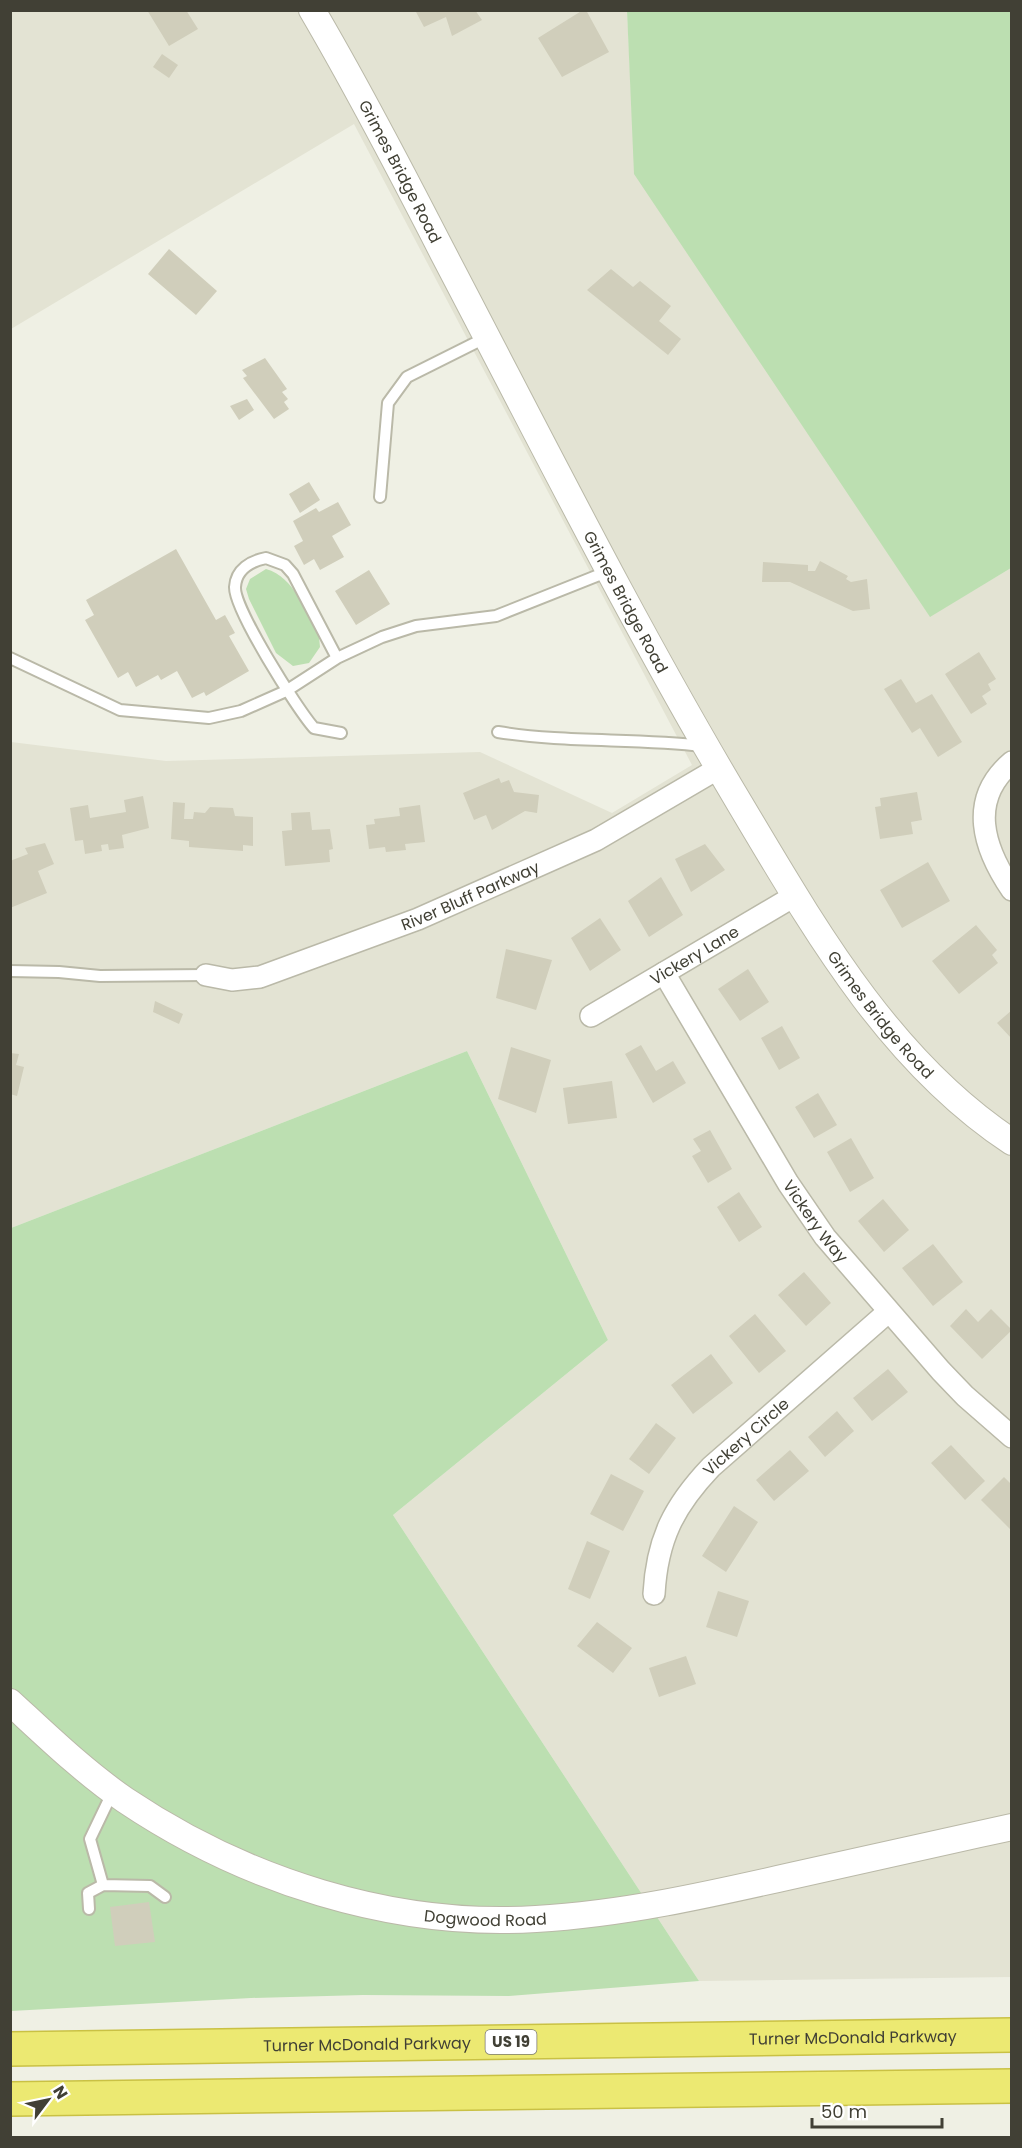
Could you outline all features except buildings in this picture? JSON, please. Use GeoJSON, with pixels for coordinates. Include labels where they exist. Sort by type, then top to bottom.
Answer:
{"type":"FeatureCollection","features":[{"type":"Feature","properties":{"kind":"highway","name":"Turner McDonald Parkway"},"geometry":{"type":"LineString","coordinates":[[10,2049],[1011,2035]]}},
{"type":"Feature","properties":{"kind":"highway"},"geometry":{"type":"LineString","coordinates":[[10,2099],[1011,2086]]}},
{"type":"Feature","properties":{"kind":"street","name":"Grimes Bridge Road"},"geometry":{"type":"LineString","coordinates":[[312,10],[389,149],[609,570],[706,746],[796,895],[859,991],[891,1033],[961,1105],[1011,1142]]}},
{"type":"Feature","properties":{"kind":"street"},"geometry":{"type":"LineString","coordinates":[[1011,762],[995,781],[987,797],[984,819],[986,840],[992,860],[1011,890]]}},
{"type":"Feature","properties":{"kind":"street","name":"River Bluff Parkway"},"geometry":{"type":"LineString","coordinates":[[206,975],[232,980],[260,977],[418,919],[596,840],[719,768]]}},
{"type":"Feature","properties":{"kind":"street","name":"Vickery Lane"},"geometry":{"type":"LineString","coordinates":[[591,1016],[796,895]]}},
{"type":"Feature","properties":{"kind":"street","name":"Vickery Way"},"geometry":{"type":"LineString","coordinates":[[664,973],[804,1209],[888,1312],[965,1396],[1011,1437]]}},
{"type":"Feature","properties":{"kind":"street","name":"Vickery Circle"},"geometry":{"type":"LineString","coordinates":[[654,1594],[656,1568],[662,1543],[672,1515],[690,1489],[711,1467],[888,1312]]}},
{"type":"Feature","properties":{"kind":"street","name":"Dogwood Road"},"geometry":{"type":"LineString","coordinates":[[10,1702],[73,1760],[113,1791],[181,1834],[235,1861],[289,1883],[352,1901],[412,1913],[475,1919],[535,1919],[662,1904],[1011,1827]]}},
{"type":"Feature","properties":{"kind":"lane"},"geometry":{"type":"LineString","coordinates":[[380,496],[388,403],[407,377],[487,337]]}},
{"type":"Feature","properties":{"kind":"lane"},"geometry":{"type":"LineString","coordinates":[[337,658],[293,574],[285,565],[266,558],[245,566],[238,575],[236,598],[286,691],[314,728],[341,733]]}},
{"type":"Feature","properties":{"kind":"lane"},"geometry":{"type":"LineString","coordinates":[[10,658],[120,710],[209,718],[241,711],[286,691],[337,658],[416,626],[496,616],[609,570]]}},
{"type":"Feature","properties":{"kind":"lane"},"geometry":{"type":"LineString","coordinates":[[498,732],[524,736],[666,741],[706,746]]}},
{"type":"Feature","properties":{"kind":"lane"},"geometry":{"type":"LineString","coordinates":[[10,971],[100,976],[206,975]]}},
{"type":"Feature","properties":{"kind":"lane"},"geometry":{"type":"LineString","coordinates":[[103,1885],[90,1839],[113,1791]]}},
{"type":"Feature","properties":{"kind":"lane"},"geometry":{"type":"LineString","coordinates":[[89,1909],[88,1893],[103,1885],[150,1886],[165,1897]]}},
{"type":"Feature","properties":{"kind":"shaded area"},"geometry":{"type":"Polygon","coordinates":[[[11,11],[627,11],[635,174],[930,616],[1011,568],[1011,1977],[699,1981],[393,1515],[608,1340],[467,1051],[11,1228],[11,742],[166,761],[480,752],[612,813],[692,765],[354,124],[11,329],[11,11]]]}},
{"type":"Feature","properties":{"kind":"green space"},"geometry":{"type":"Polygon","coordinates":[[[627,11],[1011,11],[1011,568],[930,617],[634,174],[627,11]]]}},
{"type":"Feature","properties":{"kind":"green space"},"geometry":{"type":"Polygon","coordinates":[[[266,569],[276,573],[292,588],[319,637],[320,647],[309,663],[293,666],[276,653],[249,599],[246,589],[250,579],[266,569]]]}},
{"type":"Feature","properties":{"kind":"green space"},"geometry":{"type":"Polygon","coordinates":[[[467,1051],[608,1340],[393,1515],[699,1981],[509,1996],[363,1995],[251,1998],[11,2011],[11,1228],[467,1051]]]}}]}
